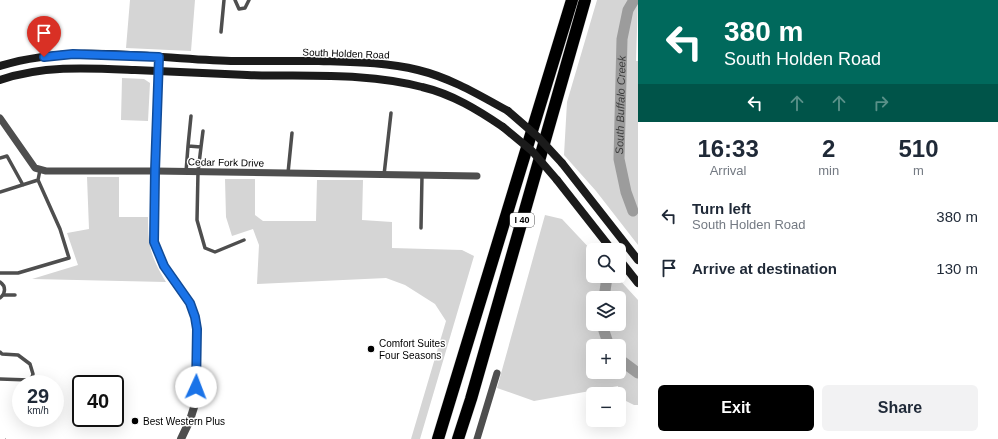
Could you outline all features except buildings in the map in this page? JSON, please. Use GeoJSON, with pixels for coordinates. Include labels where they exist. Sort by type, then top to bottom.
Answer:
{"type":"FeatureCollection","features":[{"type":"Feature","properties":{"kind":"highway","name":"I 40"},"geometry":{"type":"LineString","coordinates":[[438,439],[572,0]]}},
{"type":"Feature","properties":{"kind":"highway","name":"I 40"},"geometry":{"type":"LineString","coordinates":[[458,439],[471,399],[585,0]]}},
{"type":"Feature","properties":{"kind":"main road","name":"South Holden Road"},"geometry":{"type":"LineString","coordinates":[[0,66],[28,59],[73,54],[224,60],[346,62],[398,66],[418,70],[457,83],[508,112],[538,137],[562,163],[638,260]]}},
{"type":"Feature","properties":{"kind":"main road"},"geometry":{"type":"LineString","coordinates":[[0,80],[24,73],[65,68],[249,75],[360,77],[393,80],[424,87],[457,99],[482,113],[503,127],[532,151],[606,243]]}},
{"type":"Feature","properties":{"kind":"main road"},"geometry":{"type":"LineString","coordinates":[[626,268],[638,283]]}},
{"type":"Feature","properties":{"kind":"street"},"geometry":{"type":"LineString","coordinates":[[159,57],[154,242],[164,266],[190,303],[197,329],[195,404],[190,420],[181,439]]}},
{"type":"Feature","properties":{"kind":"street"},"geometry":{"type":"LineString","coordinates":[[0,118],[35,168],[40,170]]}},
{"type":"Feature","properties":{"kind":"street","name":"Cedar Fork Drive"},"geometry":{"type":"LineString","coordinates":[[40,170],[478,176]]}},
{"type":"Feature","properties":{"kind":"street"},"geometry":{"type":"LineString","coordinates":[[477,439],[497,372]]}},
{"type":"Feature","properties":{"kind":"lane"},"geometry":{"type":"LineString","coordinates":[[221,32],[224,0]]}},
{"type":"Feature","properties":{"kind":"lane"},"geometry":{"type":"LineString","coordinates":[[235,0],[239,9],[245,8],[249,0]]}},
{"type":"Feature","properties":{"kind":"lane"},"geometry":{"type":"LineString","coordinates":[[384,175],[391,113]]}},
{"type":"Feature","properties":{"kind":"lane"},"geometry":{"type":"LineString","coordinates":[[186,172],[191,116]]}},
{"type":"Feature","properties":{"kind":"lane"},"geometry":{"type":"LineString","coordinates":[[203,131],[198,172],[197,220],[205,248],[215,252],[244,240]]}},
{"type":"Feature","properties":{"kind":"lane"},"geometry":{"type":"LineString","coordinates":[[288,173],[292,133]]}},
{"type":"Feature","properties":{"kind":"lane"},"geometry":{"type":"LineString","coordinates":[[188,146],[201,148]]}},
{"type":"Feature","properties":{"kind":"lane"},"geometry":{"type":"LineString","coordinates":[[0,158],[8,156],[23,185]]}},
{"type":"Feature","properties":{"kind":"lane"},"geometry":{"type":"LineString","coordinates":[[0,273],[18,273],[69,258],[60,229],[38,180],[40,170]]}},
{"type":"Feature","properties":{"kind":"lane"},"geometry":{"type":"LineString","coordinates":[[421,228],[422,176]]}},
{"type":"Feature","properties":{"kind":"lane"},"geometry":{"type":"LineString","coordinates":[[0,190],[38,180]]}},
{"type":"Feature","properties":{"kind":"lane"},"geometry":{"type":"LineString","coordinates":[[0,282],[4,286],[4,294],[0,298]]}},
{"type":"Feature","properties":{"kind":"lane"},"geometry":{"type":"LineString","coordinates":[[4,294],[15,295]]}},
{"type":"Feature","properties":{"kind":"lane"},"geometry":{"type":"LineString","coordinates":[[0,352],[2,354],[18,354],[30,364],[33,374],[29,380],[0,379]]}},
{"type":"Feature","properties":{"kind":"shaded area"},"geometry":{"type":"Polygon","coordinates":[[[130,0],[195,0],[191,51],[126,48],[130,0]]]}},
{"type":"Feature","properties":{"kind":"shaded area"},"geometry":{"type":"Polygon","coordinates":[[[597,0],[638,0],[636,61],[638,61],[638,245],[596,191],[564,155],[567,102],[597,0]]]}},
{"type":"Feature","properties":{"kind":"shaded area"},"geometry":{"type":"Polygon","coordinates":[[[122,78],[144,79],[150,83],[148,121],[121,120],[122,78]]]}},
{"type":"Feature","properties":{"kind":"shaded area"},"geometry":{"type":"Polygon","coordinates":[[[87,177],[119,177],[119,217],[148,217],[151,251],[166,282],[32,279],[78,265],[67,233],[89,229],[87,177]]]}},
{"type":"Feature","properties":{"kind":"shaded area"},"geometry":{"type":"Polygon","coordinates":[[[225,179],[255,179],[255,215],[263,221],[316,221],[317,180],[363,180],[362,220],[392,222],[392,248],[462,250],[474,256],[420,439],[411,439],[446,321],[435,304],[405,285],[386,278],[257,284],[259,245],[253,229],[232,236],[226,217],[225,179]]]}},
{"type":"Feature","properties":{"kind":"shaded area"},"geometry":{"type":"Polygon","coordinates":[[[545,215],[562,219],[586,245],[586,283],[622,283],[638,300],[638,405],[634,405],[626,401],[626,387],[618,386],[586,387],[586,392],[534,401],[497,388],[545,215]]]}},
{"type":"Feature","properties":{"kind":"waterway","name":"South Buffalo Creek"},"geometry":{"type":"LineString","coordinates":[[633,211],[626,192],[619,159],[622,39],[628,10],[634,0]]}},
{"type":"Feature","properties":{"kind":"waterway","name":"South Buffalo Creek"},"geometry":{"type":"LineString","coordinates":[[633,211],[638,211]]}},
{"type":"Feature","properties":{"kind":"waterway","name":"South Buffalo Creek"},"geometry":{"type":"LineString","coordinates":[[605,291],[606,283]]}},
{"type":"Feature","properties":{"kind":"waterway","name":"South Buffalo Creek"},"geometry":{"type":"LineString","coordinates":[[604,331],[607,339]]}},
{"type":"Feature","properties":{"kind":"waterway","name":"South Buffalo Creek"},"geometry":{"type":"LineString","coordinates":[[626,364],[638,373]]}},
{"type":"Feature","properties":{"kind":"place","name":"Comfort Suites Four Seasons"},"geometry":{"type":"Point","coordinates":[371,349]}},
{"type":"Feature","properties":{"kind":"place","name":"Best Western Plus"},"geometry":{"type":"Point","coordinates":[135,421]}},
{"type":"Feature","properties":{"kind":"route"},"geometry":{"type":"LineString","coordinates":[[44,57],[73,54],[159,57],[154,242],[164,266],[190,303],[195,317],[197,329],[196,387]]}}]}
